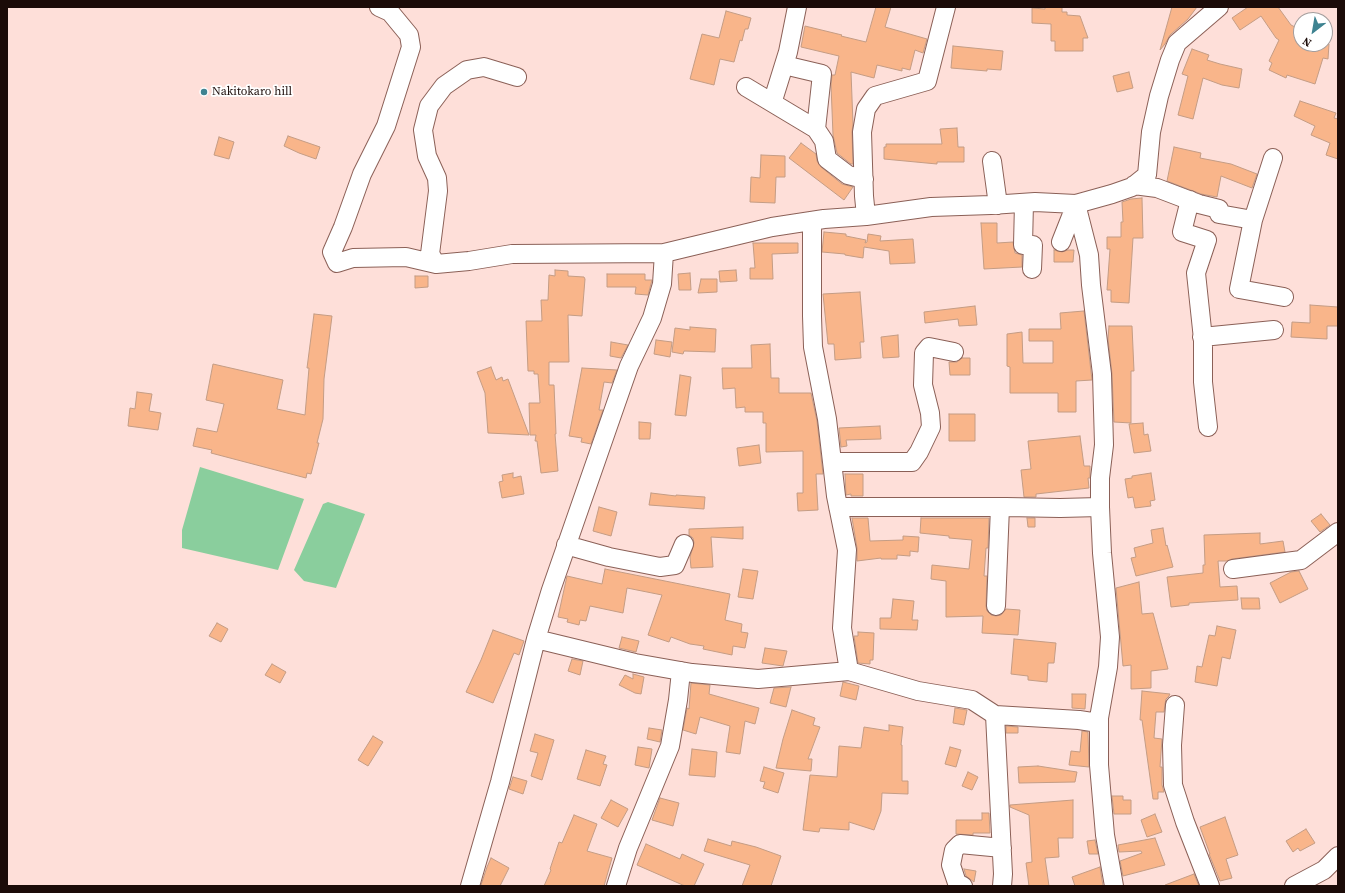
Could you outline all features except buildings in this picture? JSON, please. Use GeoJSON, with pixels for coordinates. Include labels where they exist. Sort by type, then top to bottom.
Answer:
{"type":"FeatureCollection","features":[{"type":"Feature","properties":{"kind":"street"},"geometry":{"type":"LineString","coordinates":[[379,7],[390,12],[409,35],[411,47],[386,126],[362,174],[343,227],[332,252],[337,263],[353,258],[406,257],[436,264],[469,261],[512,254],[664,253],[765,229],[812,221],[931,208],[1035,202],[1076,204],[1112,194],[1132,187],[1147,175],[1151,132],[1159,96],[1177,43],[1218,7]]}},
{"type":"Feature","properties":{"kind":"street"},"geometry":{"type":"LineString","coordinates":[[774,103],[774,97],[788,52],[797,7]]}},
{"type":"Feature","properties":{"kind":"street"},"geometry":{"type":"LineString","coordinates":[[866,216],[862,132],[866,109],[875,96],[927,81],[946,7]]}},
{"type":"Feature","properties":{"kind":"street"},"geometry":{"type":"LineString","coordinates":[[784,65],[822,74],[816,129]]}},
{"type":"Feature","properties":{"kind":"street"},"geometry":{"type":"LineString","coordinates":[[436,264],[430,254],[438,191],[437,178],[427,156],[423,130],[429,106],[444,86],[467,70],[484,67],[517,77]]}},
{"type":"Feature","properties":{"kind":"street"},"geometry":{"type":"LineString","coordinates":[[746,87],[816,129],[824,141],[827,158],[848,175],[864,179]]}},
{"type":"Feature","properties":{"kind":"street"},"geometry":{"type":"LineString","coordinates":[[1273,158],[1253,220],[1239,289],[1284,297]]}},
{"type":"Feature","properties":{"kind":"street"},"geometry":{"type":"LineString","coordinates":[[992,161],[998,205]]}},
{"type":"Feature","properties":{"kind":"street"},"geometry":{"type":"LineString","coordinates":[[1134,185],[1157,188],[1219,209],[1219,214],[1253,220]]}},
{"type":"Feature","properties":{"kind":"street"},"geometry":{"type":"LineString","coordinates":[[1190,200],[1182,232],[1207,240],[1196,273],[1202,337],[1203,382],[1208,427]]}},
{"type":"Feature","properties":{"kind":"street"},"geometry":{"type":"LineString","coordinates":[[1024,203],[1023,245],[1032,245],[1032,269]]}},
{"type":"Feature","properties":{"kind":"street"},"geometry":{"type":"LineString","coordinates":[[1061,242],[1076,204]]}},
{"type":"Feature","properties":{"kind":"street"},"geometry":{"type":"LineString","coordinates":[[1076,204],[1089,255],[1091,285],[1102,374],[1104,445],[1100,478],[1100,507],[1102,553],[1110,637],[1108,667],[1099,718],[1099,765],[1105,835],[1114,886]]}},
{"type":"Feature","properties":{"kind":"street"},"geometry":{"type":"LineString","coordinates":[[812,221],[812,316],[814,347],[827,419],[838,507],[847,550],[842,628],[849,671]]}},
{"type":"Feature","properties":{"kind":"street"},"geometry":{"type":"LineString","coordinates":[[470,886],[500,782],[550,590],[629,366],[652,318],[662,284],[664,253]]}},
{"type":"Feature","properties":{"kind":"street"},"geometry":{"type":"LineString","coordinates":[[1202,337],[1274,330]]}},
{"type":"Feature","properties":{"kind":"street"},"geometry":{"type":"LineString","coordinates":[[832,462],[912,462],[919,452],[931,428],[930,413],[923,384],[924,353],[929,347],[954,352]]}},
{"type":"Feature","properties":{"kind":"street"},"geometry":{"type":"LineString","coordinates":[[838,507],[1100,507]]}},
{"type":"Feature","properties":{"kind":"street"},"geometry":{"type":"LineString","coordinates":[[996,606],[1000,507]]}},
{"type":"Feature","properties":{"kind":"street"},"geometry":{"type":"LineString","coordinates":[[1233,570],[1301,560],[1338,532]]}},
{"type":"Feature","properties":{"kind":"street"},"geometry":{"type":"LineString","coordinates":[[566,545],[609,558],[660,567],[675,565],[684,544]]}},
{"type":"Feature","properties":{"kind":"street"},"geometry":{"type":"LineString","coordinates":[[536,639],[635,663],[692,673],[758,679],[849,671],[918,691],[972,700],[995,715],[1092,722],[1099,718]]}},
{"type":"Feature","properties":{"kind":"street"},"geometry":{"type":"LineString","coordinates":[[616,886],[628,848],[670,746],[678,700],[680,671]]}},
{"type":"Feature","properties":{"kind":"street"},"geometry":{"type":"LineString","coordinates":[[1175,705],[1172,745],[1173,786],[1185,822],[1210,886]]}},
{"type":"Feature","properties":{"kind":"street"},"geometry":{"type":"LineString","coordinates":[[995,715],[1002,848],[1002,886]]}},
{"type":"Feature","properties":{"kind":"street"},"geometry":{"type":"LineString","coordinates":[[963,886],[957,883],[951,865],[954,850],[960,844],[1002,848]]}},
{"type":"Feature","properties":{"kind":"street"},"geometry":{"type":"LineString","coordinates":[[1294,886],[1324,870],[1338,856]]}},
{"type":"Feature","properties":{"kind":"shaded area"},"geometry":{"type":"Polygon","coordinates":[[[200,467],[304,499],[278,570],[182,548],[182,530],[200,467]]]}},
{"type":"Feature","properties":{"kind":"shaded area"},"geometry":{"type":"Polygon","coordinates":[[[328,502],[365,514],[336,588],[304,581],[294,570],[323,504],[328,502]]]}},
{"type":"Feature","properties":{"kind":"place","name":"Nakitokaro hill"},"geometry":{"type":"Point","coordinates":[204,92]}}]}
